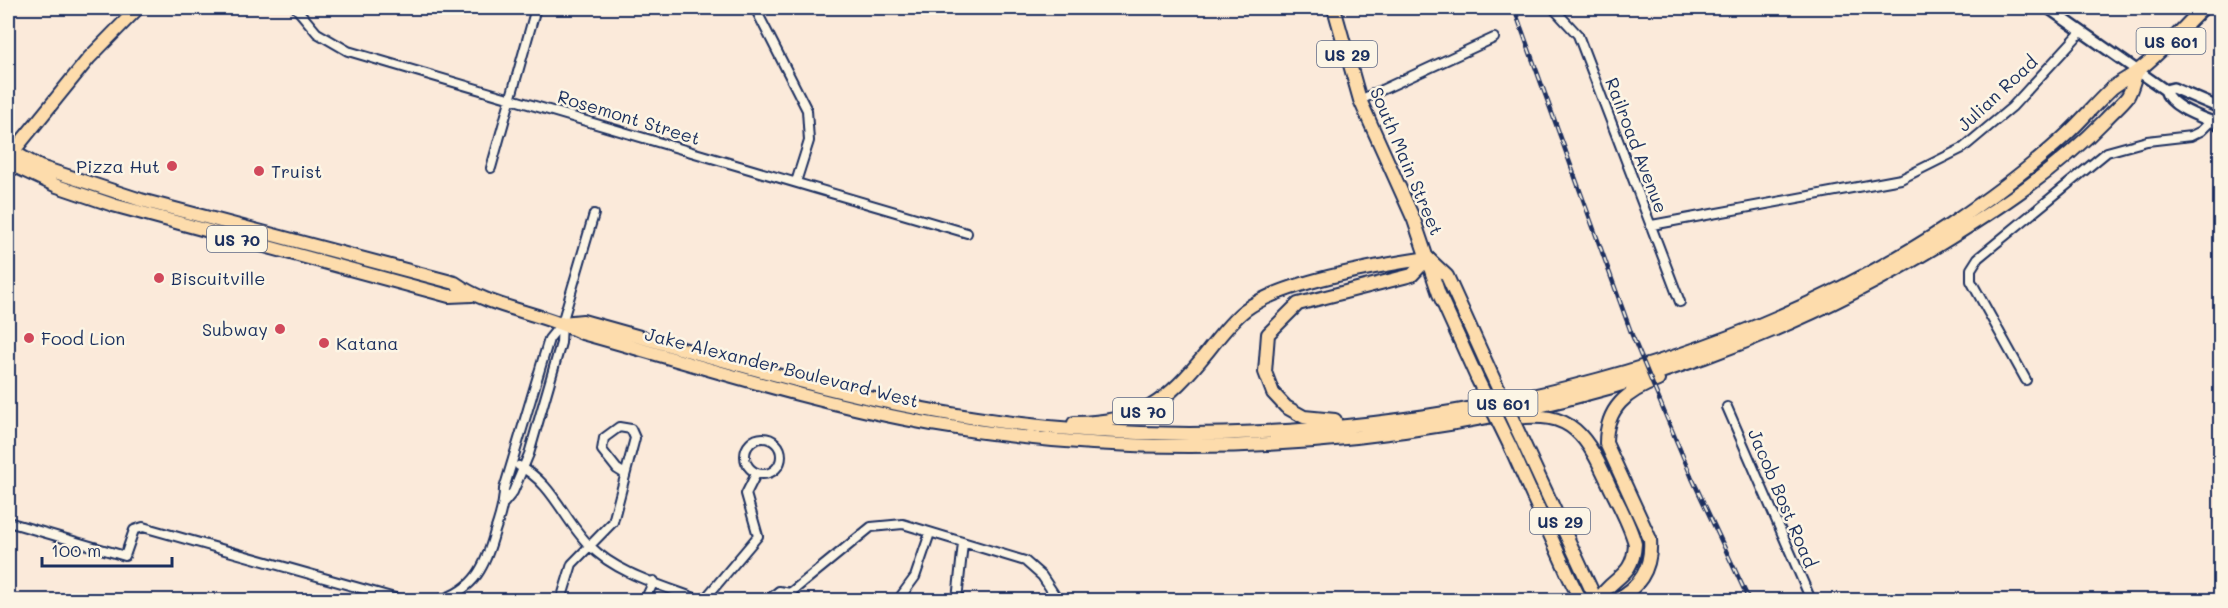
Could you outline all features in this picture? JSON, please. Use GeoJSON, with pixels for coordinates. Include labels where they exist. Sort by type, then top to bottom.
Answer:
{"type":"FeatureCollection","features":[{"type":"Feature","properties":{"kind":"main road"},"geometry":{"type":"LineString","coordinates":[[9,155],[89,58],[138,8]]}},
{"type":"Feature","properties":{"kind":"main road","name":"South Main Street"},"geometry":{"type":"LineString","coordinates":[[1334,8],[1360,100],[1428,258],[1439,294],[1569,577],[1579,597],[1584,600]]}},
{"type":"Feature","properties":{"kind":"main road","name":"US 601"},"geometry":{"type":"LineString","coordinates":[[1427,421],[1519,400],[1671,356],[1760,323],[1839,288],[1937,233],[1988,199],[2067,134],[2114,86],[2137,72],[2203,8]]}},
{"type":"Feature","properties":{"kind":"main road","name":"US 601"},"geometry":{"type":"LineString","coordinates":[[811,385],[912,408],[980,419],[1115,433],[1246,433],[1427,421],[1576,397],[1713,354],[1773,330],[1887,277],[1959,233],[2045,173],[2094,131],[2128,96],[2137,72]]}},
{"type":"Feature","properties":{"kind":"main road","name":"Jake Alexander Boulevard West"},"geometry":{"type":"LineString","coordinates":[[9,155],[57,186],[113,205],[449,296],[472,295],[562,323],[582,333],[855,408],[932,424],[996,433],[1157,446],[1285,444],[1427,421]]}},
{"type":"Feature","properties":{"kind":"main road"},"geometry":{"type":"LineString","coordinates":[[1427,421],[1325,421],[1304,417],[1286,407],[1273,393],[1265,372],[1264,352],[1268,334],[1298,304],[1412,275],[1428,258]]}},
{"type":"Feature","properties":{"kind":"main road","name":"South Main Street"},"geometry":{"type":"LineString","coordinates":[[1428,258],[1447,276],[1592,591],[1593,600]]}},
{"type":"Feature","properties":{"kind":"main road","name":"US 70"},"geometry":{"type":"LineString","coordinates":[[811,385],[850,388],[995,414],[1075,423],[1125,418],[1164,399],[1185,380],[1244,311],[1265,298],[1289,288],[1428,258]]}},
{"type":"Feature","properties":{"kind":"main road","name":"Jake Alexander Boulevard West"},"geometry":{"type":"LineString","coordinates":[[562,323],[583,321],[811,385]]}},
{"type":"Feature","properties":{"kind":"main road"},"geometry":{"type":"LineString","coordinates":[[1616,600],[1635,588],[1642,579],[1650,559],[1650,539],[1606,443],[1606,428],[1614,409],[1637,388],[1715,359],[1773,330]]}},
{"type":"Feature","properties":{"kind":"main road","name":"US 70"},"geometry":{"type":"LineString","coordinates":[[1427,421],[1463,427],[1523,417],[1543,417],[1562,422],[1581,432],[1593,450],[1635,544],[1634,560],[1627,573],[1606,586],[1598,600]]}},
{"type":"Feature","properties":{"kind":"street","name":"Rosemont Street"},"geometry":{"type":"LineString","coordinates":[[296,8],[317,33],[348,51],[967,233]]}},
{"type":"Feature","properties":{"kind":"street"},"geometry":{"type":"LineString","coordinates":[[491,168],[536,8]]}},
{"type":"Feature","properties":{"kind":"street"},"geometry":{"type":"LineString","coordinates":[[754,8],[807,110],[809,141],[796,182]]}},
{"type":"Feature","properties":{"kind":"street","name":"Railroad Avenue"},"geometry":{"type":"LineString","coordinates":[[1553,8],[1578,35],[1680,302]]}},
{"type":"Feature","properties":{"kind":"street"},"geometry":{"type":"LineString","coordinates":[[2048,8],[2165,90],[2167,97],[2180,106],[2216,123]]}},
{"type":"Feature","properties":{"kind":"street","name":"Julian Road"},"geometry":{"type":"LineString","coordinates":[[1652,225],[1902,179],[1963,148],[2012,106],[2081,32]]}},
{"type":"Feature","properties":{"kind":"street"},"geometry":{"type":"LineString","coordinates":[[1360,100],[1494,38]]}},
{"type":"Feature","properties":{"kind":"street"},"geometry":{"type":"LineString","coordinates":[[2165,90],[2173,88],[2220,108]]}},
{"type":"Feature","properties":{"kind":"street"},"geometry":{"type":"LineString","coordinates":[[2026,380],[1971,281],[1971,269],[1978,258],[2107,152],[2147,141],[2191,136],[2216,123]]}},
{"type":"Feature","properties":{"kind":"street"},"geometry":{"type":"LineString","coordinates":[[504,503],[513,492],[529,454],[561,343],[562,323],[594,214]]}},
{"type":"Feature","properties":{"kind":"street"},"geometry":{"type":"LineString","coordinates":[[439,600],[461,591],[479,574],[487,561],[504,503],[512,464],[549,339],[562,323]]}},
{"type":"Feature","properties":{"kind":"street","name":"Jacob Bost Road"},"geometry":{"type":"LineString","coordinates":[[1727,407],[1811,600]]}},
{"type":"Feature","properties":{"kind":"street"},"geometry":{"type":"LineString","coordinates":[[561,600],[572,564],[613,522],[635,438],[631,429],[619,427],[604,438],[602,450],[617,469],[625,474]]}},
{"type":"Feature","properties":{"kind":"street"},"geometry":{"type":"LineString","coordinates":[[756,438],[770,438],[781,448],[781,463],[770,474],[756,474],[745,464],[745,449],[756,438]]}},
{"type":"Feature","properties":{"kind":"street"},"geometry":{"type":"LineString","coordinates":[[512,464],[522,468],[545,486],[590,546],[611,562],[702,600],[758,536],[746,494],[756,474]]}},
{"type":"Feature","properties":{"kind":"street"},"geometry":{"type":"LineString","coordinates":[[8,522],[124,556],[134,530],[143,527],[402,600]]}},
{"type":"Feature","properties":{"kind":"street"},"geometry":{"type":"LineString","coordinates":[[790,593],[871,527],[903,524],[1025,561],[1042,576],[1058,600]]}},
{"type":"Feature","properties":{"kind":"street"},"geometry":{"type":"LineString","coordinates":[[898,600],[915,577],[930,533]]}},
{"type":"Feature","properties":{"kind":"street"},"geometry":{"type":"LineString","coordinates":[[957,600],[963,543]]}},
{"type":"Feature","properties":{"kind":"street"},"geometry":{"type":"LineString","coordinates":[[645,600],[654,581]]}},
{"type":"Feature","properties":{"kind":"street"},"geometry":{"type":"LineString","coordinates":[[768,600],[779,591],[790,593],[796,600]]}},
{"type":"Feature","properties":{"kind":"railway"},"geometry":{"type":"LineString","coordinates":[[1514,8],[1632,335],[1692,478],[1749,600]]}},
{"type":"Feature","properties":{"kind":"place","name":"Pizza Hut"},"geometry":{"type":"Point","coordinates":[172,166]}},
{"type":"Feature","properties":{"kind":"place","name":"Truist"},"geometry":{"type":"Point","coordinates":[259,171]}},
{"type":"Feature","properties":{"kind":"place","name":"Biscuitville"},"geometry":{"type":"Point","coordinates":[159,278]}},
{"type":"Feature","properties":{"kind":"place","name":"Subway"},"geometry":{"type":"Point","coordinates":[280,329]}},
{"type":"Feature","properties":{"kind":"place","name":"Food Lion"},"geometry":{"type":"Point","coordinates":[29,338]}},
{"type":"Feature","properties":{"kind":"place","name":"Katana"},"geometry":{"type":"Point","coordinates":[324,343]}}]}
